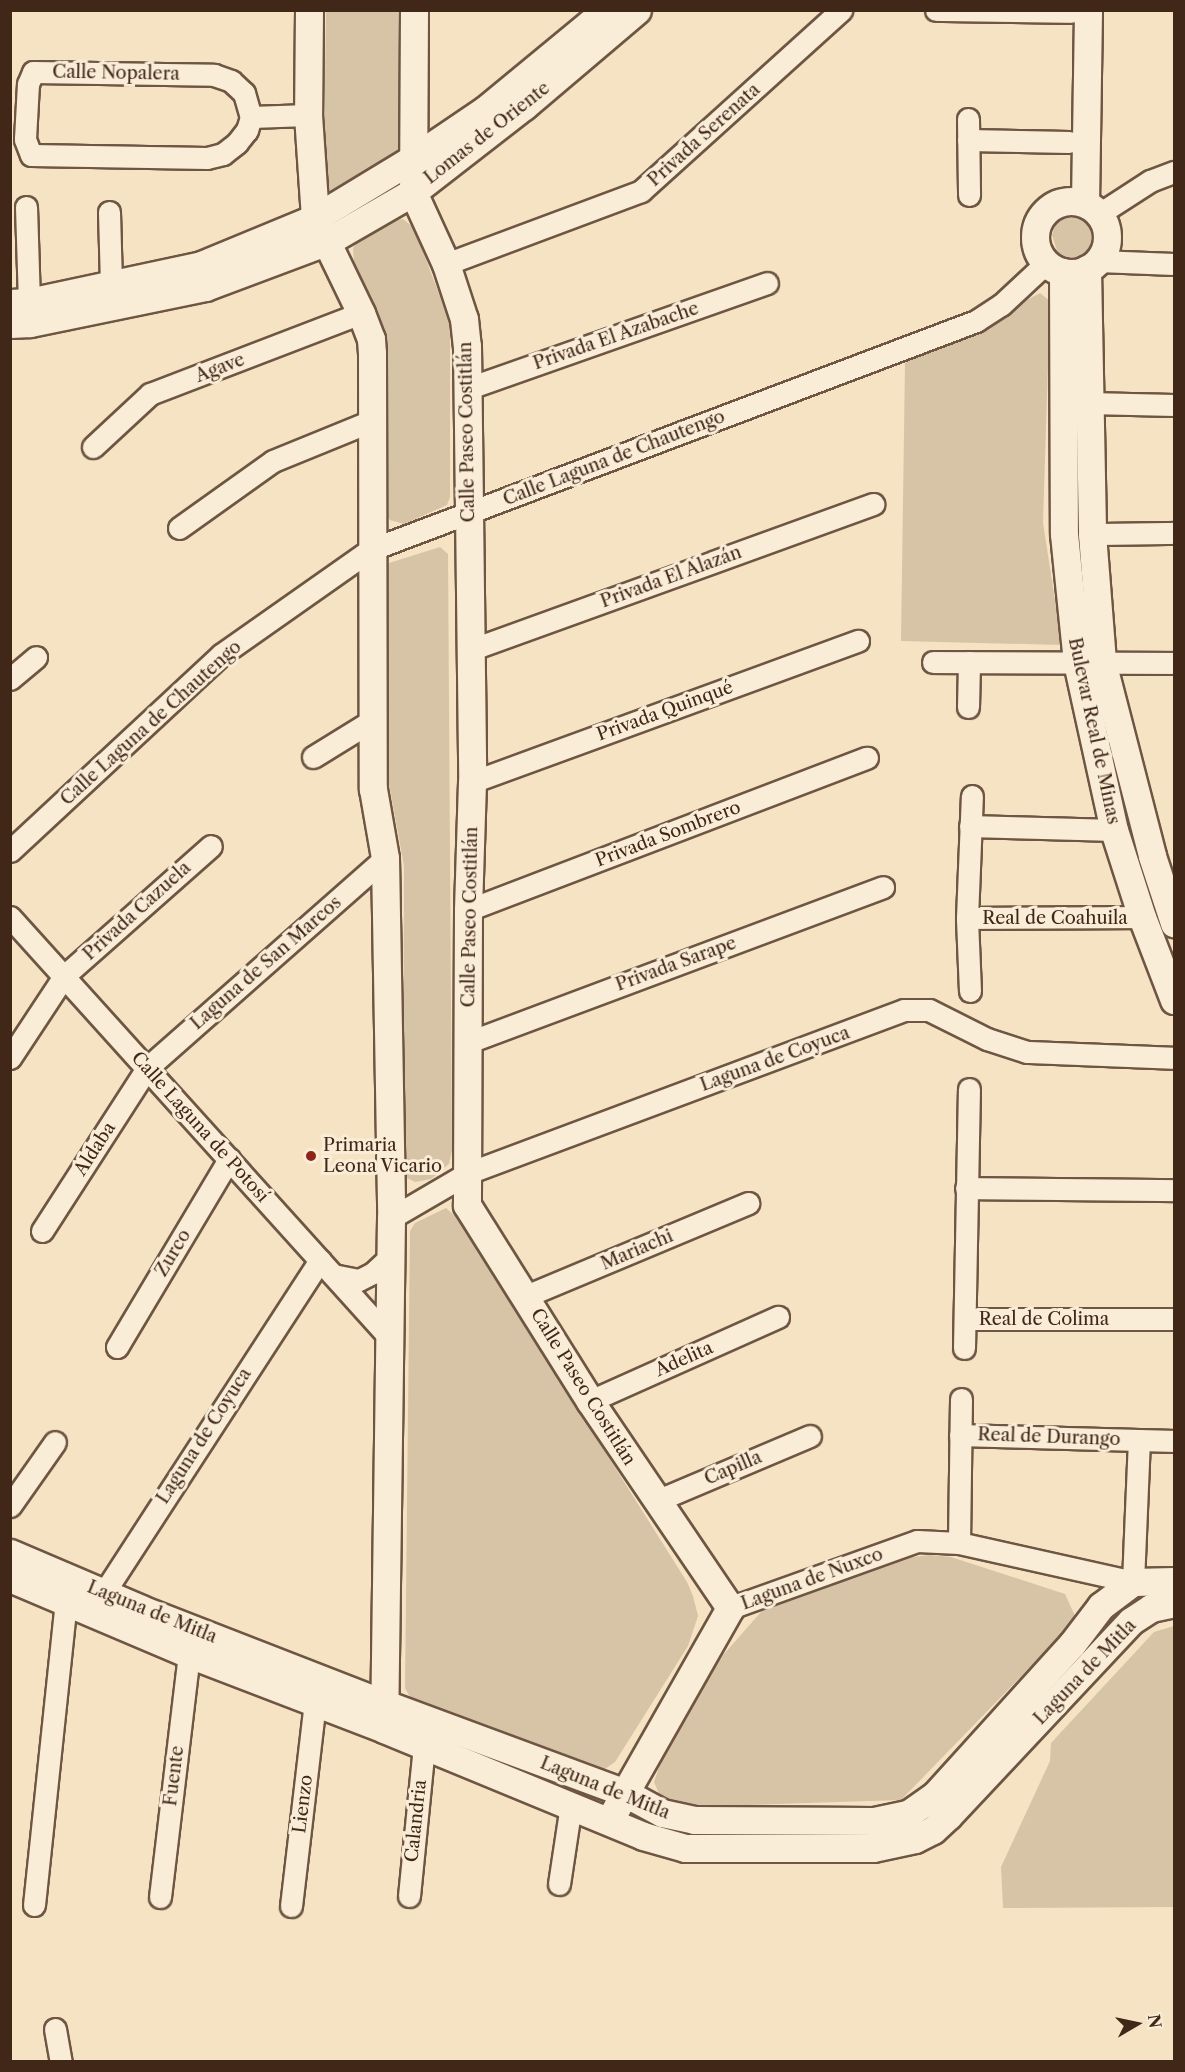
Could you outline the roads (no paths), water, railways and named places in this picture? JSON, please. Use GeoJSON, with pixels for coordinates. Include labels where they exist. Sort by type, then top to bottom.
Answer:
{"type":"FeatureCollection","features":[{"type":"Feature","properties":{"kind":"street"},"geometry":{"type":"LineString","coordinates":[[309,10],[308,115],[315,218],[328,241],[371,339],[370,550],[373,789],[385,858],[391,1218],[385,1717]]}},
{"type":"Feature","properties":{"kind":"street","name":"Calle Paseo Costitlán"},"geometry":{"type":"LineString","coordinates":[[414,10],[413,192],[446,264],[464,318],[467,346],[472,782],[468,910],[469,1042],[466,1205],[526,1296],[590,1401],[730,1608]]}},
{"type":"Feature","properties":{"kind":"street","name":"Lomas de Oriente"},"geometry":{"type":"LineString","coordinates":[[20,302],[201,266],[315,218],[414,158],[486,109],[606,10]]}},
{"type":"Feature","properties":{"kind":"street","name":"Lomas de Oriente"},"geometry":{"type":"LineString","coordinates":[[10,324],[30,323],[205,287],[328,241],[413,192],[524,106],[637,10]]}},
{"type":"Feature","properties":{"kind":"street","name":"Privada Serenata"},"geometry":{"type":"LineString","coordinates":[[446,264],[641,191],[841,10]]}},
{"type":"Feature","properties":{"kind":"street"},"geometry":{"type":"LineString","coordinates":[[936,10],[1076,11]]}},
{"type":"Feature","properties":{"kind":"street"},"geometry":{"type":"LineString","coordinates":[[1073,266],[1104,252],[1107,232],[1083,206],[1069,142],[1076,11]]}},
{"type":"Feature","properties":{"kind":"street"},"geometry":{"type":"LineString","coordinates":[[1076,11],[1083,206]]}},
{"type":"Feature","properties":{"kind":"street","name":"Calle Nopalera"},"geometry":{"type":"LineString","coordinates":[[33,72],[214,75],[231,81],[244,93],[251,117],[247,130],[237,143],[223,154],[207,158],[31,155],[25,139],[28,84],[33,72]]}},
{"type":"Feature","properties":{"kind":"street"},"geometry":{"type":"LineString","coordinates":[[251,117],[308,115]]}},
{"type":"Feature","properties":{"kind":"street"},"geometry":{"type":"LineString","coordinates":[[969,118],[969,195]]}},
{"type":"Feature","properties":{"kind":"street"},"geometry":{"type":"LineString","coordinates":[[969,140],[1069,142]]}},
{"type":"Feature","properties":{"kind":"street"},"geometry":{"type":"LineString","coordinates":[[1174,172],[1083,206],[1053,205],[1038,222],[1036,244],[1073,266],[1174,264]]}},
{"type":"Feature","properties":{"kind":"street"},"geometry":{"type":"LineString","coordinates":[[20,302],[26,207]]}},
{"type":"Feature","properties":{"kind":"street"},"geometry":{"type":"LineString","coordinates":[[109,212],[111,285]]}},
{"type":"Feature","properties":{"kind":"street","name":"Bulevar Real de Minas"},"geometry":{"type":"LineString","coordinates":[[1073,266],[1088,403],[1092,534],[1089,662],[1174,923]]}},
{"type":"Feature","properties":{"kind":"street","name":"Bulevar Real de Minas"},"geometry":{"type":"LineString","coordinates":[[1073,266],[1064,534],[1089,662],[1114,830],[1142,917],[1174,1000]]}},
{"type":"Feature","properties":{"kind":"street","name":"Calle Laguna de Chautengo"},"geometry":{"type":"LineString","coordinates":[[10,851],[222,654],[370,550],[976,321],[1001,304],[1073,266]]}},
{"type":"Feature","properties":{"kind":"street","name":"Privada El Azabache"},"geometry":{"type":"LineString","coordinates":[[466,389],[767,283]]}},
{"type":"Feature","properties":{"kind":"street","name":"Agave"},"geometry":{"type":"LineString","coordinates":[[93,447],[150,394],[361,314]]}},
{"type":"Feature","properties":{"kind":"street"},"geometry":{"type":"LineString","coordinates":[[1088,403],[1174,405]]}},
{"type":"Feature","properties":{"kind":"street"},"geometry":{"type":"LineString","coordinates":[[179,528],[273,461],[371,421]]}},
{"type":"Feature","properties":{"kind":"street","name":"Privada El Alazán"},"geometry":{"type":"LineString","coordinates":[[470,650],[873,504]]}},
{"type":"Feature","properties":{"kind":"street"},"geometry":{"type":"LineString","coordinates":[[1092,534],[1174,533]]}},
{"type":"Feature","properties":{"kind":"street","name":"Privada Quinqué"},"geometry":{"type":"LineString","coordinates":[[472,782],[858,641]]}},
{"type":"Feature","properties":{"kind":"street"},"geometry":{"type":"LineString","coordinates":[[10,679],[36,657]]}},
{"type":"Feature","properties":{"kind":"street"},"geometry":{"type":"LineString","coordinates":[[933,662],[1174,663]]}},
{"type":"Feature","properties":{"kind":"street"},"geometry":{"type":"LineString","coordinates":[[968,706],[969,662]]}},
{"type":"Feature","properties":{"kind":"street"},"geometry":{"type":"LineString","coordinates":[[313,757],[373,720]]}},
{"type":"Feature","properties":{"kind":"street","name":"Privada Sombrero"},"geometry":{"type":"LineString","coordinates":[[468,910],[867,758]]}},
{"type":"Feature","properties":{"kind":"street","name":"Real de Coahuila"},"geometry":{"type":"LineString","coordinates":[[970,990],[967,918],[972,796]]}},
{"type":"Feature","properties":{"kind":"street"},"geometry":{"type":"LineString","coordinates":[[970,826],[1114,830]]}},
{"type":"Feature","properties":{"kind":"street","name":"Privada Cazuela"},"geometry":{"type":"LineString","coordinates":[[10,1058],[64,976],[211,846]]}},
{"type":"Feature","properties":{"kind":"street","name":"Laguna de San Marcos"},"geometry":{"type":"LineString","coordinates":[[147,1068],[385,858]]}},
{"type":"Feature","properties":{"kind":"street","name":"Privada Sarape"},"geometry":{"type":"LineString","coordinates":[[469,1042],[883,887]]}},
{"type":"Feature","properties":{"kind":"street","name":"Calle Laguna de Potosí"},"geometry":{"type":"LineString","coordinates":[[10,917],[389,1337]]}},
{"type":"Feature","properties":{"kind":"street","name":"Real de Coahuila"},"geometry":{"type":"LineString","coordinates":[[967,918],[1142,917]]}},
{"type":"Feature","properties":{"kind":"street","name":"Laguna de Coyuca"},"geometry":{"type":"LineString","coordinates":[[391,1218],[468,1173],[904,1011],[929,1010],[987,1039],[1027,1052],[1174,1058]]}},
{"type":"Feature","properties":{"kind":"street","name":"Aldaba"},"geometry":{"type":"LineString","coordinates":[[42,1230],[147,1068]]}},
{"type":"Feature","properties":{"kind":"street","name":"Real de Colima"},"geometry":{"type":"LineString","coordinates":[[969,1089],[964,1319],[1174,1319]]}},
{"type":"Feature","properties":{"kind":"street","name":"Zurco"},"geometry":{"type":"LineString","coordinates":[[117,1347],[229,1159]]}},
{"type":"Feature","properties":{"kind":"street"},"geometry":{"type":"LineString","coordinates":[[966,1188],[1174,1190]]}},
{"type":"Feature","properties":{"kind":"street","name":"Mariachi"},"geometry":{"type":"LineString","coordinates":[[526,1296],[748,1203]]}},
{"type":"Feature","properties":{"kind":"street"},"geometry":{"type":"LineString","coordinates":[[327,1268],[359,1280],[373,1273],[389,1257]]}},
{"type":"Feature","properties":{"kind":"street","name":"Laguna de Coyuca"},"geometry":{"type":"LineString","coordinates":[[97,1603],[327,1268]]}},
{"type":"Feature","properties":{"kind":"street","name":"Adelita"},"geometry":{"type":"LineString","coordinates":[[590,1401],[778,1317]]}},
{"type":"Feature","properties":{"kind":"street"},"geometry":{"type":"LineString","coordinates":[[964,1319],[964,1348]]}},
{"type":"Feature","properties":{"kind":"street","name":"Real de Durango"},"geometry":{"type":"LineString","coordinates":[[958,1543],[961,1399]]}},
{"type":"Feature","properties":{"kind":"street","name":"Real de Durango"},"geometry":{"type":"LineString","coordinates":[[960,1435],[1139,1440],[1133,1582]]}},
{"type":"Feature","properties":{"kind":"street","name":"Capilla"},"geometry":{"type":"LineString","coordinates":[[656,1501],[810,1436]]}},
{"type":"Feature","properties":{"kind":"street"},"geometry":{"type":"LineString","coordinates":[[1139,1440],[1174,1441]]}},
{"type":"Feature","properties":{"kind":"street"},"geometry":{"type":"LineString","coordinates":[[10,1506],[55,1442]]}},
{"type":"Feature","properties":{"kind":"street","name":"Laguna de Nuxco"},"geometry":{"type":"LineString","coordinates":[[609,1821],[730,1608],[917,1540],[958,1543],[1133,1582]]}},
{"type":"Feature","properties":{"kind":"street","name":"Laguna de Mitla"},"geometry":{"type":"LineString","coordinates":[[10,1553],[71,1592],[97,1603],[385,1717],[625,1793],[662,1813],[694,1820],[915,1839],[933,1830],[1131,1621],[1152,1608],[1174,1603]]}},
{"type":"Feature","properties":{"kind":"street","name":"Laguna de Mitla"},"geometry":{"type":"LineString","coordinates":[[10,1578],[71,1592]]}},
{"type":"Feature","properties":{"kind":"street"},"geometry":{"type":"LineString","coordinates":[[1133,1582],[1174,1581]]}},
{"type":"Feature","properties":{"kind":"street","name":"Laguna de Mitla"},"geometry":{"type":"LineString","coordinates":[[97,1603],[189,1654],[315,1702],[385,1717],[424,1746],[643,1836],[685,1848],[873,1834],[908,1814],[935,1795],[1072,1644],[1101,1606],[1133,1582]]}},
{"type":"Feature","properties":{"kind":"street"},"geometry":{"type":"LineString","coordinates":[[34,1905],[71,1592]]}},
{"type":"Feature","properties":{"kind":"street"},"geometry":{"type":"LineString","coordinates":[[1072,1644],[1094,1662]]}},
{"type":"Feature","properties":{"kind":"street","name":"Fuente"},"geometry":{"type":"LineString","coordinates":[[160,1897],[189,1654]]}},
{"type":"Feature","properties":{"kind":"street","name":"Lienzo"},"geometry":{"type":"LineString","coordinates":[[291,1906],[315,1702]]}},
{"type":"Feature","properties":{"kind":"street","name":"Calandria"},"geometry":{"type":"LineString","coordinates":[[409,1896],[424,1746]]}},
{"type":"Feature","properties":{"kind":"street"},"geometry":{"type":"LineString","coordinates":[[559,1884],[571,1805]]}},
{"type":"Feature","properties":{"kind":"street"},"geometry":{"type":"LineString","coordinates":[[55,2029],[62,2061]]}},
{"type":"Feature","properties":{"kind":"place","name":"Primaria Leona Vicario"},"geometry":{"type":"Point","coordinates":[311,1156]}}]}
